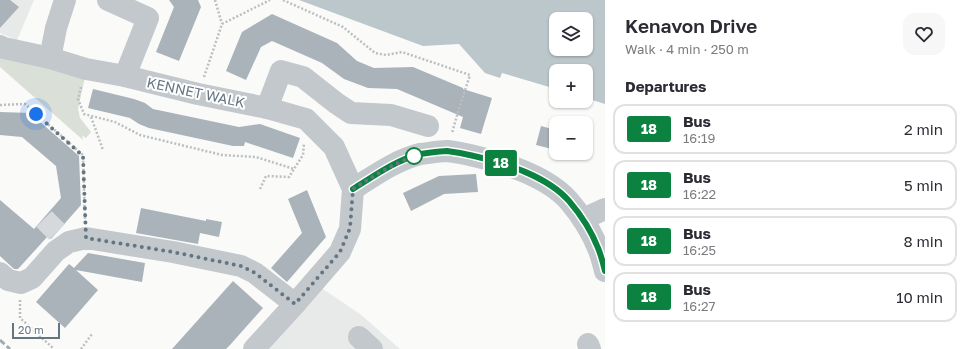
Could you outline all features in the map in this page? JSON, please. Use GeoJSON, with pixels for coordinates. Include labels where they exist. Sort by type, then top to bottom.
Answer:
{"type":"FeatureCollection","features":[{"type":"Feature","properties":{"kind":"street"},"geometry":{"type":"LineString","coordinates":[[50,58],[56,28],[65,0]]}},
{"type":"Feature","properties":{"kind":"street"},"geometry":{"type":"LineString","coordinates":[[108,0],[148,18],[125,76]]}},
{"type":"Feature","properties":{"kind":"street","name":"KENNET WALK"},"geometry":{"type":"LineString","coordinates":[[0,46],[86,68],[198,94],[267,108],[306,119],[334,147],[353,189]]}},
{"type":"Feature","properties":{"kind":"street"},"geometry":{"type":"LineString","coordinates":[[267,108],[281,71],[303,77],[351,113],[391,115],[428,126]]}},
{"type":"Feature","properties":{"kind":"street"},"geometry":{"type":"LineString","coordinates":[[254,349],[340,252],[350,228],[353,189],[407,158],[425,154],[447,151],[496,162],[519,169],[558,191],[568,200],[583,219],[598,248],[605,271]]}},
{"type":"Feature","properties":{"kind":"street"},"geometry":{"type":"LineString","coordinates":[[583,219],[605,208]]}},
{"type":"Feature","properties":{"kind":"street"},"geometry":{"type":"LineString","coordinates":[[0,273],[8,280],[21,282],[32,278],[56,251],[71,237],[173,252],[241,266],[255,273],[295,304]]}},
{"type":"Feature","properties":{"kind":"path"},"geometry":{"type":"LineString","coordinates":[[198,94],[222,24],[215,0]]}},
{"type":"Feature","properties":{"kind":"path"},"geometry":{"type":"LineString","coordinates":[[222,24],[270,0]]}},
{"type":"Feature","properties":{"kind":"path"},"geometry":{"type":"LineString","coordinates":[[283,0],[343,26],[375,53],[386,55],[402,52],[470,75],[447,151]]}},
{"type":"Feature","properties":{"kind":"path"},"geometry":{"type":"LineString","coordinates":[[86,68],[78,99],[84,114],[115,122],[140,134],[222,156],[256,157],[294,169]]}},
{"type":"Feature","properties":{"kind":"path"},"geometry":{"type":"LineString","coordinates":[[0,106],[24,104],[83,156],[71,237]]}},
{"type":"Feature","properties":{"kind":"path"},"geometry":{"type":"LineString","coordinates":[[91,116],[103,150]]}},
{"type":"Feature","properties":{"kind":"path"},"geometry":{"type":"LineString","coordinates":[[260,189],[266,176],[289,177],[303,155],[306,119]]}},
{"type":"Feature","properties":{"kind":"path"},"geometry":{"type":"LineString","coordinates":[[21,282],[20,318],[54,349]]}},
{"type":"Feature","properties":{"kind":"path"},"geometry":{"type":"LineString","coordinates":[[81,349],[92,334]]}},
{"type":"Feature","properties":{"kind":"shaded area"},"geometry":{"type":"Polygon","coordinates":[[[0,0],[34,0],[17,40],[0,33],[0,0]]]}},
{"type":"Feature","properties":{"kind":"shaded area"},"geometry":{"type":"Polygon","coordinates":[[[299,0],[605,0],[605,104],[593,100],[593,64],[549,64],[549,87],[502,73],[500,78],[485,73],[459,44],[423,46],[299,0]]]}},
{"type":"Feature","properties":{"kind":"shaded area"},"geometry":{"type":"Polygon","coordinates":[[[0,57],[85,77],[78,109],[80,118],[91,132],[86,138],[82,135],[83,140],[0,67],[0,57]]]}},
{"type":"Feature","properties":{"kind":"shaded area"},"geometry":{"type":"Polygon","coordinates":[[[320,287],[360,314],[400,349],[266,349],[320,287]]]}},
{"type":"Feature","properties":{"kind":"building"},"geometry":{"type":"Polygon","coordinates":[[[0,0],[10,0],[19,7],[0,28],[0,0]]]}},
{"type":"Feature","properties":{"kind":"building"},"geometry":{"type":"Polygon","coordinates":[[[169,0],[198,0],[201,7],[179,61],[156,52],[174,7],[169,0]]]}},
{"type":"Feature","properties":{"kind":"building"},"geometry":{"type":"Polygon","coordinates":[[[272,14],[337,43],[357,61],[374,68],[413,67],[463,89],[492,98],[481,134],[460,128],[463,117],[397,89],[368,88],[344,79],[322,63],[272,41],[261,47],[246,80],[226,71],[242,32],[272,14]]]}},
{"type":"Feature","properties":{"kind":"building"},"geometry":{"type":"Polygon","coordinates":[[[93,89],[134,99],[145,103],[153,109],[239,127],[260,124],[300,138],[293,158],[245,142],[244,146],[233,146],[149,128],[130,118],[88,108],[93,89]]]}},
{"type":"Feature","properties":{"kind":"building"},"geometry":{"type":"Polygon","coordinates":[[[0,112],[30,113],[79,156],[81,205],[51,239],[48,236],[18,269],[14,269],[0,256],[0,200],[34,229],[61,198],[56,166],[22,137],[0,135],[0,112]]]}},
{"type":"Feature","properties":{"kind":"building"},"geometry":{"type":"Polygon","coordinates":[[[541,126],[549,128],[549,148],[536,145],[541,126]]]}},
{"type":"Feature","properties":{"kind":"building"},"geometry":{"type":"Polygon","coordinates":[[[476,174],[478,192],[444,194],[411,211],[403,193],[439,176],[476,174]]]}},
{"type":"Feature","properties":{"kind":"building"},"geometry":{"type":"Polygon","coordinates":[[[307,190],[326,237],[287,282],[271,268],[302,233],[288,199],[307,190]]]}},
{"type":"Feature","properties":{"kind":"building"},"geometry":{"type":"Polygon","coordinates":[[[141,208],[206,221],[206,219],[222,222],[219,237],[200,233],[198,244],[136,233],[141,208]]]}},
{"type":"Feature","properties":{"kind":"building"},"geometry":{"type":"Polygon","coordinates":[[[88,253],[145,263],[142,282],[76,270],[98,290],[65,328],[36,302],[69,264],[74,268],[88,253]]]}},
{"type":"Feature","properties":{"kind":"building"},"geometry":{"type":"Polygon","coordinates":[[[233,281],[263,308],[230,345],[226,349],[172,349],[233,281]]]}},
{"type":"Feature","properties":{"kind":"tunnel"},"geometry":{"type":"LineString","coordinates":[[44,219],[57,232]]}},
{"type":"Feature","properties":{"kind":"railway"},"geometry":{"type":"LineString","coordinates":[[0,340],[10,349]]}},
{"type":"Feature","properties":{"kind":"bus line","name":"18"},"geometry":{"type":"LineString","coordinates":[[353,189],[407,158],[431,152],[447,151],[485,158],[502,163],[519,169],[548,184],[568,200],[583,219],[591,233],[598,248],[605,271]]}},
{"type":"Feature","properties":{"kind":"route"},"geometry":{"type":"LineString","coordinates":[[36,114],[83,156],[86,238],[173,252],[241,266],[255,273],[295,304],[340,252],[350,228],[353,189],[391,166],[407,158],[419,155],[414,156]]}}]}
